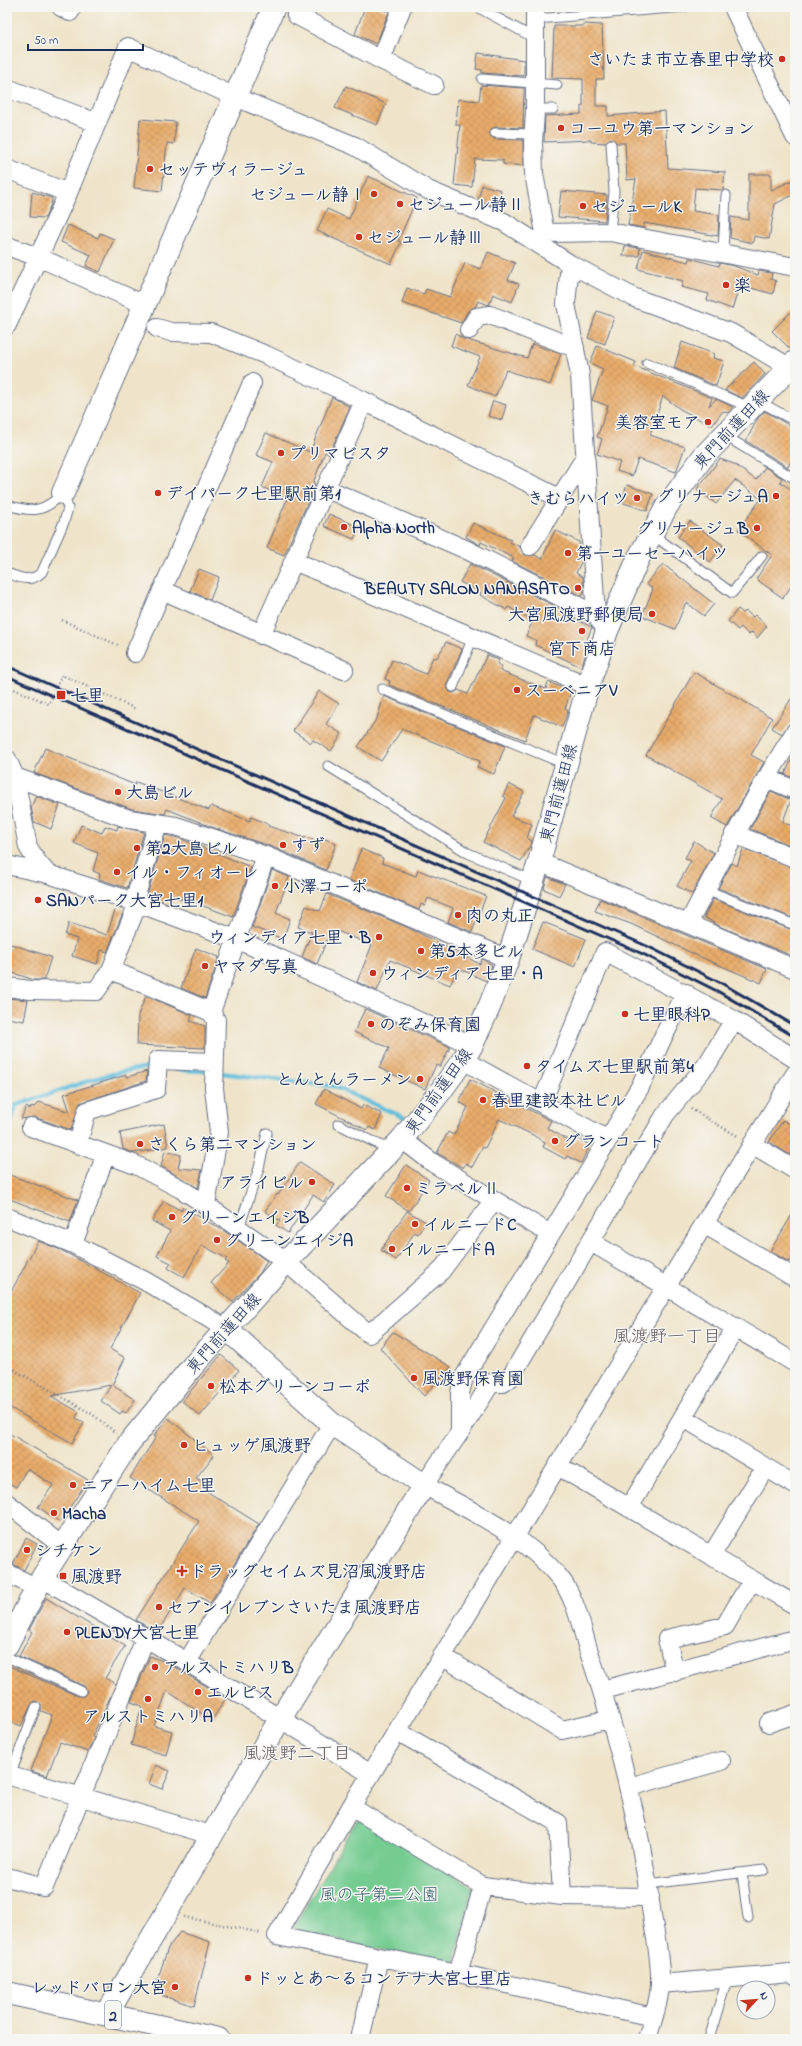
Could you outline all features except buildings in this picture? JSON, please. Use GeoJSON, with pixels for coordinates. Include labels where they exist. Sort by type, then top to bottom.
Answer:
{"type":"FeatureCollection","features":[{"type":"Feature","properties":{"kind":"main road"},"geometry":{"type":"LineString","coordinates":[[63,493],[274,7]]}},
{"type":"Feature","properties":{"kind":"main road","name":"東門前蓮田線"},"geometry":{"type":"LineString","coordinates":[[7,1645],[40,1583],[62,1546],[129,1443],[191,1368],[228,1329],[286,1262],[397,1145],[467,1053],[508,959],[536,871],[588,686],[602,623],[628,579],[651,533],[686,479],[724,435],[792,365]]}},
{"type":"Feature","properties":{"kind":"main road"},"geometry":{"type":"LineString","coordinates":[[107,2014],[280,1719],[424,1485],[332,1424],[228,1329]]}},
{"type":"Feature","properties":{"kind":"main road","name":"2"},"geometry":{"type":"LineString","coordinates":[[7,1993],[218,2039]]}},
{"type":"Feature","properties":{"kind":"street"},"geometry":{"type":"LineString","coordinates":[[61,7],[70,12],[72,7]]}},
{"type":"Feature","properties":{"kind":"street"},"geometry":{"type":"LineString","coordinates":[[381,60],[402,7]]}},
{"type":"Feature","properties":{"kind":"street"},"geometry":{"type":"LineString","coordinates":[[733,7],[795,137]]}},
{"type":"Feature","properties":{"kind":"street"},"geometry":{"type":"LineString","coordinates":[[536,13],[534,174],[542,239]]}},
{"type":"Feature","properties":{"kind":"street"},"geometry":{"type":"LineString","coordinates":[[296,16],[381,60],[434,85]]}},
{"type":"Feature","properties":{"kind":"street"},"geometry":{"type":"LineString","coordinates":[[7,325],[68,193],[128,47],[235,97],[356,146],[428,190],[542,239],[570,264],[635,298],[731,333],[792,365]]}},
{"type":"Feature","properties":{"kind":"street"},"geometry":{"type":"LineString","coordinates":[[7,88],[97,123]]}},
{"type":"Feature","properties":{"kind":"street"},"geometry":{"type":"LineString","coordinates":[[7,169],[68,193]]}},
{"type":"Feature","properties":{"kind":"street"},"geometry":{"type":"LineString","coordinates":[[542,239],[610,232],[723,252],[795,267]]}},
{"type":"Feature","properties":{"kind":"street"},"geometry":{"type":"LineString","coordinates":[[7,246],[38,257],[145,305]]}},
{"type":"Feature","properties":{"kind":"street"},"geometry":{"type":"LineString","coordinates":[[570,264],[566,304],[580,375],[602,623]]}},
{"type":"Feature","properties":{"kind":"street"},"geometry":{"type":"LineString","coordinates":[[469,330],[477,317],[490,315],[575,348]]}},
{"type":"Feature","properties":{"kind":"street"},"geometry":{"type":"LineString","coordinates":[[157,328],[171,332],[211,333],[266,355],[364,400],[559,498]]}},
{"type":"Feature","properties":{"kind":"street"},"geometry":{"type":"LineString","coordinates":[[135,652],[252,383]]}},
{"type":"Feature","properties":{"kind":"street"},"geometry":{"type":"LineString","coordinates":[[261,635],[364,400]]}},
{"type":"Feature","properties":{"kind":"street"},"geometry":{"type":"LineString","coordinates":[[530,546],[586,456]]}},
{"type":"Feature","properties":{"kind":"street"},"geometry":{"type":"LineString","coordinates":[[325,488],[467,550],[602,623]]}},
{"type":"Feature","properties":{"kind":"street"},"geometry":{"type":"LineString","coordinates":[[294,561],[588,686]]}},
{"type":"Feature","properties":{"kind":"street"},"geometry":{"type":"LineString","coordinates":[[162,590],[261,635],[344,670]]}},
{"type":"Feature","properties":{"kind":"street"},"geometry":{"type":"LineString","coordinates":[[688,924],[734,834],[766,778],[795,732]]}},
{"type":"Feature","properties":{"kind":"street"},"geometry":{"type":"LineString","coordinates":[[7,759],[15,777],[28,847],[38,863],[48,874]]}},
{"type":"Feature","properties":{"kind":"street"},"geometry":{"type":"LineString","coordinates":[[15,777],[129,819],[176,826],[266,856],[508,959]]}},
{"type":"Feature","properties":{"kind":"street"},"geometry":{"type":"LineString","coordinates":[[766,778],[795,790]]}},
{"type":"Feature","properties":{"kind":"street"},"geometry":{"type":"LineString","coordinates":[[7,987],[30,990],[96,991],[110,970],[136,903],[158,823]]}},
{"type":"Feature","properties":{"kind":"street"},"geometry":{"type":"LineString","coordinates":[[734,834],[795,858]]}},
{"type":"Feature","properties":{"kind":"street"},"geometry":{"type":"LineString","coordinates":[[211,1012],[266,856]]}},
{"type":"Feature","properties":{"kind":"street"},"geometry":{"type":"LineString","coordinates":[[7,865],[48,874],[136,903],[236,939],[467,1053],[542,1102],[608,1140]]}},
{"type":"Feature","properties":{"kind":"street"},"geometry":{"type":"LineString","coordinates":[[536,871],[688,924],[795,969]]}},
{"type":"Feature","properties":{"kind":"street"},"geometry":{"type":"LineString","coordinates":[[542,1102],[605,952],[686,993],[734,1020],[795,1059]]}},
{"type":"Feature","properties":{"kind":"street"},"geometry":{"type":"LineString","coordinates":[[110,970],[211,1012],[216,1020],[214,1088],[219,1132],[206,1205]]}},
{"type":"Feature","properties":{"kind":"street"},"geometry":{"type":"LineString","coordinates":[[460,1432],[460,1393],[464,1377],[640,1087],[664,1035],[686,993]]}},
{"type":"Feature","properties":{"kind":"street"},"geometry":{"type":"LineString","coordinates":[[472,1364],[481,1378],[491,1384],[503,1383],[510,1378],[665,1115],[708,1062],[734,1020]]}},
{"type":"Feature","properties":{"kind":"street"},"geometry":{"type":"LineString","coordinates":[[78,1143],[87,1111],[156,1088],[158,1060],[214,1062]]}},
{"type":"Feature","properties":{"kind":"street"},"geometry":{"type":"LineString","coordinates":[[653,2017],[277,1936],[351,1806],[396,1731],[515,1538],[795,1074]]}},
{"type":"Feature","properties":{"kind":"street"},"geometry":{"type":"LineString","coordinates":[[31,1127],[136,1165],[181,1189],[286,1262],[369,1334],[441,1271],[494,1200]]}},
{"type":"Feature","properties":{"kind":"street"},"geometry":{"type":"LineString","coordinates":[[752,1144],[795,1170]]}},
{"type":"Feature","properties":{"kind":"street"},"geometry":{"type":"LineString","coordinates":[[397,1145],[433,1163],[550,1234]]}},
{"type":"Feature","properties":{"kind":"street"},"geometry":{"type":"LineString","coordinates":[[73,1244],[106,1154]]}},
{"type":"Feature","properties":{"kind":"street"},"geometry":{"type":"LineString","coordinates":[[7,1217],[73,1244],[145,1281],[228,1329]]}},
{"type":"Feature","properties":{"kind":"street"},"geometry":{"type":"LineString","coordinates":[[704,1224],[795,1278]]}},
{"type":"Feature","properties":{"kind":"street"},"geometry":{"type":"LineString","coordinates":[[591,1242],[795,1363]]}},
{"type":"Feature","properties":{"kind":"street"},"geometry":{"type":"LineString","coordinates":[[629,1508],[684,1418],[736,1327]]}},
{"type":"Feature","properties":{"kind":"street"},"geometry":{"type":"LineString","coordinates":[[491,1384],[424,1485],[515,1538],[545,1562],[560,1578],[574,1604],[602,1690],[629,1787],[649,1891],[660,1984],[647,2039]]}},
{"type":"Feature","properties":{"kind":"street"},"geometry":{"type":"LineString","coordinates":[[684,1418],[795,1485]]}},
{"type":"Feature","properties":{"kind":"street"},"geometry":{"type":"LineString","coordinates":[[187,1662],[332,1424]]}},
{"type":"Feature","properties":{"kind":"street"},"geometry":{"type":"LineString","coordinates":[[558,1466],[795,1605]]}},
{"type":"Feature","properties":{"kind":"street"},"geometry":{"type":"LineString","coordinates":[[711,1556],[765,1468]]}},
{"type":"Feature","properties":{"kind":"street"},"geometry":{"type":"LineString","coordinates":[[7,1503],[62,1546]]}},
{"type":"Feature","properties":{"kind":"street"},"geometry":{"type":"LineString","coordinates":[[7,1573],[40,1583],[187,1662],[371,1774]]}},
{"type":"Feature","properties":{"kind":"street"},"geometry":{"type":"LineString","coordinates":[[674,1672],[667,1639],[725,1626],[752,1580]]}},
{"type":"Feature","properties":{"kind":"street"},"geometry":{"type":"LineString","coordinates":[[7,1877],[44,1887],[145,1639]]}},
{"type":"Feature","properties":{"kind":"street"},"geometry":{"type":"LineString","coordinates":[[602,1690],[795,1639]]}},
{"type":"Feature","properties":{"kind":"street"},"geometry":{"type":"LineString","coordinates":[[442,1656],[562,1730],[610,1719]]}},
{"type":"Feature","properties":{"kind":"street"},"geometry":{"type":"LineString","coordinates":[[769,1723],[795,1714]]}},
{"type":"Feature","properties":{"kind":"street"},"geometry":{"type":"LineString","coordinates":[[396,1731],[558,1824],[562,1896]]}},
{"type":"Feature","properties":{"kind":"street"},"geometry":{"type":"LineString","coordinates":[[629,1787],[721,1761]]}},
{"type":"Feature","properties":{"kind":"street"},"geometry":{"type":"LineString","coordinates":[[9,1776],[82,1796],[211,1835]]}},
{"type":"Feature","properties":{"kind":"street"},"geometry":{"type":"LineString","coordinates":[[351,1806],[483,1886],[562,1896],[649,1891]]}},
{"type":"Feature","properties":{"kind":"street"},"geometry":{"type":"LineString","coordinates":[[458,1974],[483,1886]]}},
{"type":"Feature","properties":{"kind":"street"},"geometry":{"type":"LineString","coordinates":[[360,2039],[379,1957]]}},
{"type":"Feature","properties":{"kind":"street"},"geometry":{"type":"LineString","coordinates":[[660,1984],[794,1972]]}},
{"type":"Feature","properties":{"kind":"lane"},"geometry":{"type":"LineString","coordinates":[[477,7],[536,39]]}},
{"type":"Feature","properties":{"kind":"lane"},"geometry":{"type":"LineString","coordinates":[[536,13],[685,7]]}},
{"type":"Feature","properties":{"kind":"lane"},"geometry":{"type":"LineString","coordinates":[[482,78],[557,85]]}},
{"type":"Feature","properties":{"kind":"lane"},"geometry":{"type":"LineString","coordinates":[[535,109],[553,109]]}},
{"type":"Feature","properties":{"kind":"lane"},"geometry":{"type":"LineString","coordinates":[[495,133],[534,134]]}},
{"type":"Feature","properties":{"kind":"lane"},"geometry":{"type":"LineString","coordinates":[[610,232],[614,192],[611,144]]}},
{"type":"Feature","properties":{"kind":"lane"},"geometry":{"type":"LineString","coordinates":[[723,252],[726,195]]}},
{"type":"Feature","properties":{"kind":"lane"},"geometry":{"type":"LineString","coordinates":[[647,363],[795,421]]}},
{"type":"Feature","properties":{"kind":"lane"},"geometry":{"type":"LineString","coordinates":[[724,435],[795,478]]}},
{"type":"Feature","properties":{"kind":"lane"},"geometry":{"type":"LineString","coordinates":[[7,505],[32,510],[42,509],[52,504],[63,493],[68,508],[64,522],[42,572],[37,577],[30,579],[20,578],[7,573]]}},
{"type":"Feature","properties":{"kind":"lane"},"geometry":{"type":"LineString","coordinates":[[651,533],[732,593],[762,556]]}},
{"type":"Feature","properties":{"kind":"lane"},"geometry":{"type":"LineString","coordinates":[[453,687],[473,637]]}},
{"type":"Feature","properties":{"kind":"lane"},"geometry":{"type":"LineString","coordinates":[[382,689],[565,764]]}},
{"type":"Feature","properties":{"kind":"lane"},"geometry":{"type":"LineString","coordinates":[[328,766],[468,853],[536,871]]}},
{"type":"Feature","properties":{"kind":"lane"},"geometry":{"type":"LineString","coordinates":[[706,890],[795,925]]}},
{"type":"Feature","properties":{"kind":"lane"},"geometry":{"type":"LineString","coordinates":[[338,1124],[397,1145]]}},
{"type":"Feature","properties":{"kind":"lane"},"geometry":{"type":"LineString","coordinates":[[239,1228],[259,1168],[267,1133]]}},
{"type":"Feature","properties":{"kind":"lane"},"geometry":{"type":"LineString","coordinates":[[7,1657],[81,1691]]}},
{"type":"Feature","properties":{"kind":"lane"},"geometry":{"type":"LineString","coordinates":[[9,1776],[36,1707]]}},
{"type":"Feature","properties":{"kind":"lane"},"geometry":{"type":"LineString","coordinates":[[649,1891],[764,1870]]}},
{"type":"Feature","properties":{"kind":"lane"},"geometry":{"type":"LineString","coordinates":[[742,1873],[748,1918]]}},
{"type":"Feature","properties":{"kind":"lane"},"geometry":{"type":"LineString","coordinates":[[709,2039],[727,1979]]}},
{"type":"Feature","properties":{"kind":"path"},"geometry":{"type":"LineString","coordinates":[[62,620],[135,652]]}},
{"type":"Feature","properties":{"kind":"path"},"geometry":{"type":"LineString","coordinates":[[7,686],[49,704],[62,675],[136,709]]}},
{"type":"Feature","properties":{"kind":"path"},"geometry":{"type":"LineString","coordinates":[[676,1100],[752,1144]]}},
{"type":"Feature","properties":{"kind":"path"},"geometry":{"type":"LineString","coordinates":[[7,1366],[92,1414],[129,1443]]}},
{"type":"Feature","properties":{"kind":"path"},"geometry":{"type":"LineString","coordinates":[[165,1913],[277,1936]]}},
{"type":"Feature","properties":{"kind":"green space","name":"風の子第二公園"},"geometry":{"type":"Polygon","coordinates":[[[363,1819],[473,1887],[454,1965],[297,1932],[294,1927],[355,1823],[363,1819]]]}},
{"type":"Feature","properties":{"kind":"waterway"},"geometry":{"type":"LineString","coordinates":[[7,1120],[12,1119],[16,1105],[84,1082],[120,1072],[154,1067]]}},
{"type":"Feature","properties":{"kind":"waterway"},"geometry":{"type":"LineString","coordinates":[[177,1070],[205,1071]]}},
{"type":"Feature","properties":{"kind":"waterway"},"geometry":{"type":"LineString","coordinates":[[221,1073],[333,1086],[403,1117]]}},
{"type":"Feature","properties":{"kind":"railway"},"geometry":{"type":"LineString","coordinates":[[7,666],[649,947],[723,984],[795,1026]]}},
{"type":"Feature","properties":{"kind":"railway"},"geometry":{"type":"LineString","coordinates":[[7,676],[645,955],[719,992],[795,1037]]}},
{"type":"Feature","properties":{"kind":"place","name":"さいたま市立春里中学校"},"geometry":{"type":"Point","coordinates":[782,59]}},
{"type":"Feature","properties":{"kind":"place","name":"コーユウ第一マンション"},"geometry":{"type":"Point","coordinates":[561,128]}},
{"type":"Feature","properties":{"kind":"place","name":"セッテヴィラージュ"},"geometry":{"type":"Point","coordinates":[150,169]}},
{"type":"Feature","properties":{"kind":"place","name":"セジュール静Ⅰ"},"geometry":{"type":"Point","coordinates":[374,194]}},
{"type":"Feature","properties":{"kind":"place","name":"セジュール静Ⅱ"},"geometry":{"type":"Point","coordinates":[400,204]}},
{"type":"Feature","properties":{"kind":"place","name":"セジュールK"},"geometry":{"type":"Point","coordinates":[583,206]}},
{"type":"Feature","properties":{"kind":"place","name":"セジュール静Ⅲ"},"geometry":{"type":"Point","coordinates":[359,237]}},
{"type":"Feature","properties":{"kind":"place","name":"楽"},"geometry":{"type":"Point","coordinates":[726,285]}},
{"type":"Feature","properties":{"kind":"place","name":"美容室モア"},"geometry":{"type":"Point","coordinates":[708,422]}},
{"type":"Feature","properties":{"kind":"place","name":"プリマビスタ"},"geometry":{"type":"Point","coordinates":[281,453]}},
{"type":"Feature","properties":{"kind":"place","name":"デイパーク七里駅前第1"},"geometry":{"type":"Point","coordinates":[158,493]}},
{"type":"Feature","properties":{"kind":"place","name":"グリナージュA"},"geometry":{"type":"Point","coordinates":[776,496]}},
{"type":"Feature","properties":{"kind":"place","name":"きむらハイツ"},"geometry":{"type":"Point","coordinates":[637,498]}},
{"type":"Feature","properties":{"kind":"place","name":"Alpha North"},"geometry":{"type":"Point","coordinates":[344,527]}},
{"type":"Feature","properties":{"kind":"place","name":"グリナージュB"},"geometry":{"type":"Point","coordinates":[757,528]}},
{"type":"Feature","properties":{"kind":"place","name":"第一ユーセーハイツ"},"geometry":{"type":"Point","coordinates":[568,553]}},
{"type":"Feature","properties":{"kind":"place","name":"BEAUTY SALON NANASATO"},"geometry":{"type":"Point","coordinates":[578,588]}},
{"type":"Feature","properties":{"kind":"place","name":"大宮風渡野郵便局"},"geometry":{"type":"Point","coordinates":[652,614]}},
{"type":"Feature","properties":{"kind":"place","name":"宮下商店"},"geometry":{"type":"Point","coordinates":[582,631]}},
{"type":"Feature","properties":{"kind":"place","name":"スーベニアV"},"geometry":{"type":"Point","coordinates":[517,690]}},
{"type":"Feature","properties":{"kind":"place","name":"七里"},"geometry":{"type":"Point","coordinates":[61,695]}},
{"type":"Feature","properties":{"kind":"place","name":"大島ビル"},"geometry":{"type":"Point","coordinates":[118,792]}},
{"type":"Feature","properties":{"kind":"place","name":"すず"},"geometry":{"type":"Point","coordinates":[283,845]}},
{"type":"Feature","properties":{"kind":"place","name":"第2大島ビル"},"geometry":{"type":"Point","coordinates":[137,848]}},
{"type":"Feature","properties":{"kind":"place","name":"イル・フィオーレ"},"geometry":{"type":"Point","coordinates":[117,872]}},
{"type":"Feature","properties":{"kind":"place","name":"小澤コーポ"},"geometry":{"type":"Point","coordinates":[275,886]}},
{"type":"Feature","properties":{"kind":"place","name":"SANパーク大宮七里1"},"geometry":{"type":"Point","coordinates":[38,900]}},
{"type":"Feature","properties":{"kind":"place","name":"肉の丸正"},"geometry":{"type":"Point","coordinates":[458,915]}},
{"type":"Feature","properties":{"kind":"place","name":"ウィンディア七里・B"},"geometry":{"type":"Point","coordinates":[379,937]}},
{"type":"Feature","properties":{"kind":"place","name":"第5本多ビル"},"geometry":{"type":"Point","coordinates":[421,951]}},
{"type":"Feature","properties":{"kind":"place","name":"ヤマダ写真"},"geometry":{"type":"Point","coordinates":[205,966]}},
{"type":"Feature","properties":{"kind":"place","name":"ウィンディア七里・A"},"geometry":{"type":"Point","coordinates":[373,973]}},
{"type":"Feature","properties":{"kind":"place","name":"七里眼科P"},"geometry":{"type":"Point","coordinates":[625,1014]}},
{"type":"Feature","properties":{"kind":"place","name":"のぞみ保育園"},"geometry":{"type":"Point","coordinates":[371,1024]}},
{"type":"Feature","properties":{"kind":"place","name":"タイムズ七里駅前第4"},"geometry":{"type":"Point","coordinates":[527,1066]}},
{"type":"Feature","properties":{"kind":"place","name":"とんとんラーメン"},"geometry":{"type":"Point","coordinates":[420,1079]}},
{"type":"Feature","properties":{"kind":"place","name":"春里建設本社ビル"},"geometry":{"type":"Point","coordinates":[483,1100]}},
{"type":"Feature","properties":{"kind":"place","name":"グランコート"},"geometry":{"type":"Point","coordinates":[555,1141]}},
{"type":"Feature","properties":{"kind":"place","name":"さくら第二マンション"},"geometry":{"type":"Point","coordinates":[140,1144]}},
{"type":"Feature","properties":{"kind":"place","name":"アライビル"},"geometry":{"type":"Point","coordinates":[312,1182]}},
{"type":"Feature","properties":{"kind":"place","name":"ミラベルⅡ"},"geometry":{"type":"Point","coordinates":[407,1188]}},
{"type":"Feature","properties":{"kind":"place","name":"グリーンエイジB"},"geometry":{"type":"Point","coordinates":[172,1217]}},
{"type":"Feature","properties":{"kind":"place","name":"イルニードC"},"geometry":{"type":"Point","coordinates":[415,1224]}},
{"type":"Feature","properties":{"kind":"place","name":"グリーンエイジA"},"geometry":{"type":"Point","coordinates":[217,1240]}},
{"type":"Feature","properties":{"kind":"place","name":"イルニードA"},"geometry":{"type":"Point","coordinates":[392,1249]}},
{"type":"Feature","properties":{"kind":"place","name":"風渡野保育園"},"geometry":{"type":"Point","coordinates":[414,1378]}},
{"type":"Feature","properties":{"kind":"place","name":"松本グリーンコーポ"},"geometry":{"type":"Point","coordinates":[211,1386]}},
{"type":"Feature","properties":{"kind":"place","name":"ヒュッゲ風渡野"},"geometry":{"type":"Point","coordinates":[184,1445]}},
{"type":"Feature","properties":{"kind":"place","name":"ニアーハイム七里"},"geometry":{"type":"Point","coordinates":[73,1485]}},
{"type":"Feature","properties":{"kind":"place","name":"Macha"},"geometry":{"type":"Point","coordinates":[54,1513]}},
{"type":"Feature","properties":{"kind":"place","name":"シチケン"},"geometry":{"type":"Point","coordinates":[27,1550]}},
{"type":"Feature","properties":{"kind":"place","name":"ドラッグセイムズ見沼風渡野店"},"geometry":{"type":"Point","coordinates":[182,1571]}},
{"type":"Feature","properties":{"kind":"place","name":"風渡野"},"geometry":{"type":"Point","coordinates":[63,1576]}},
{"type":"Feature","properties":{"kind":"place","name":"セブンイレブンさいたま風渡野店"},"geometry":{"type":"Point","coordinates":[159,1607]}},
{"type":"Feature","properties":{"kind":"place","name":"PLENDY大宮七里"},"geometry":{"type":"Point","coordinates":[67,1632]}},
{"type":"Feature","properties":{"kind":"place","name":"アルストミハリB"},"geometry":{"type":"Point","coordinates":[155,1667]}},
{"type":"Feature","properties":{"kind":"place","name":"エルピス"},"geometry":{"type":"Point","coordinates":[198,1692]}},
{"type":"Feature","properties":{"kind":"place","name":"アルストミハリA"},"geometry":{"type":"Point","coordinates":[148,1699]}},
{"type":"Feature","properties":{"kind":"place","name":"ドッとあ～るコンテナ大宮七里店"},"geometry":{"type":"Point","coordinates":[248,1978]}},
{"type":"Feature","properties":{"kind":"place","name":"レッドバロン大宮"},"geometry":{"type":"Point","coordinates":[175,1987]}},
{"type":"Feature","properties":{"kind":"district","name":"風渡野一丁目"},"geometry":{"type":"Point","coordinates":[667,1336]}},
{"type":"Feature","properties":{"kind":"district","name":"風渡野二丁目"},"geometry":{"type":"Point","coordinates":[297,1753]}}]}
